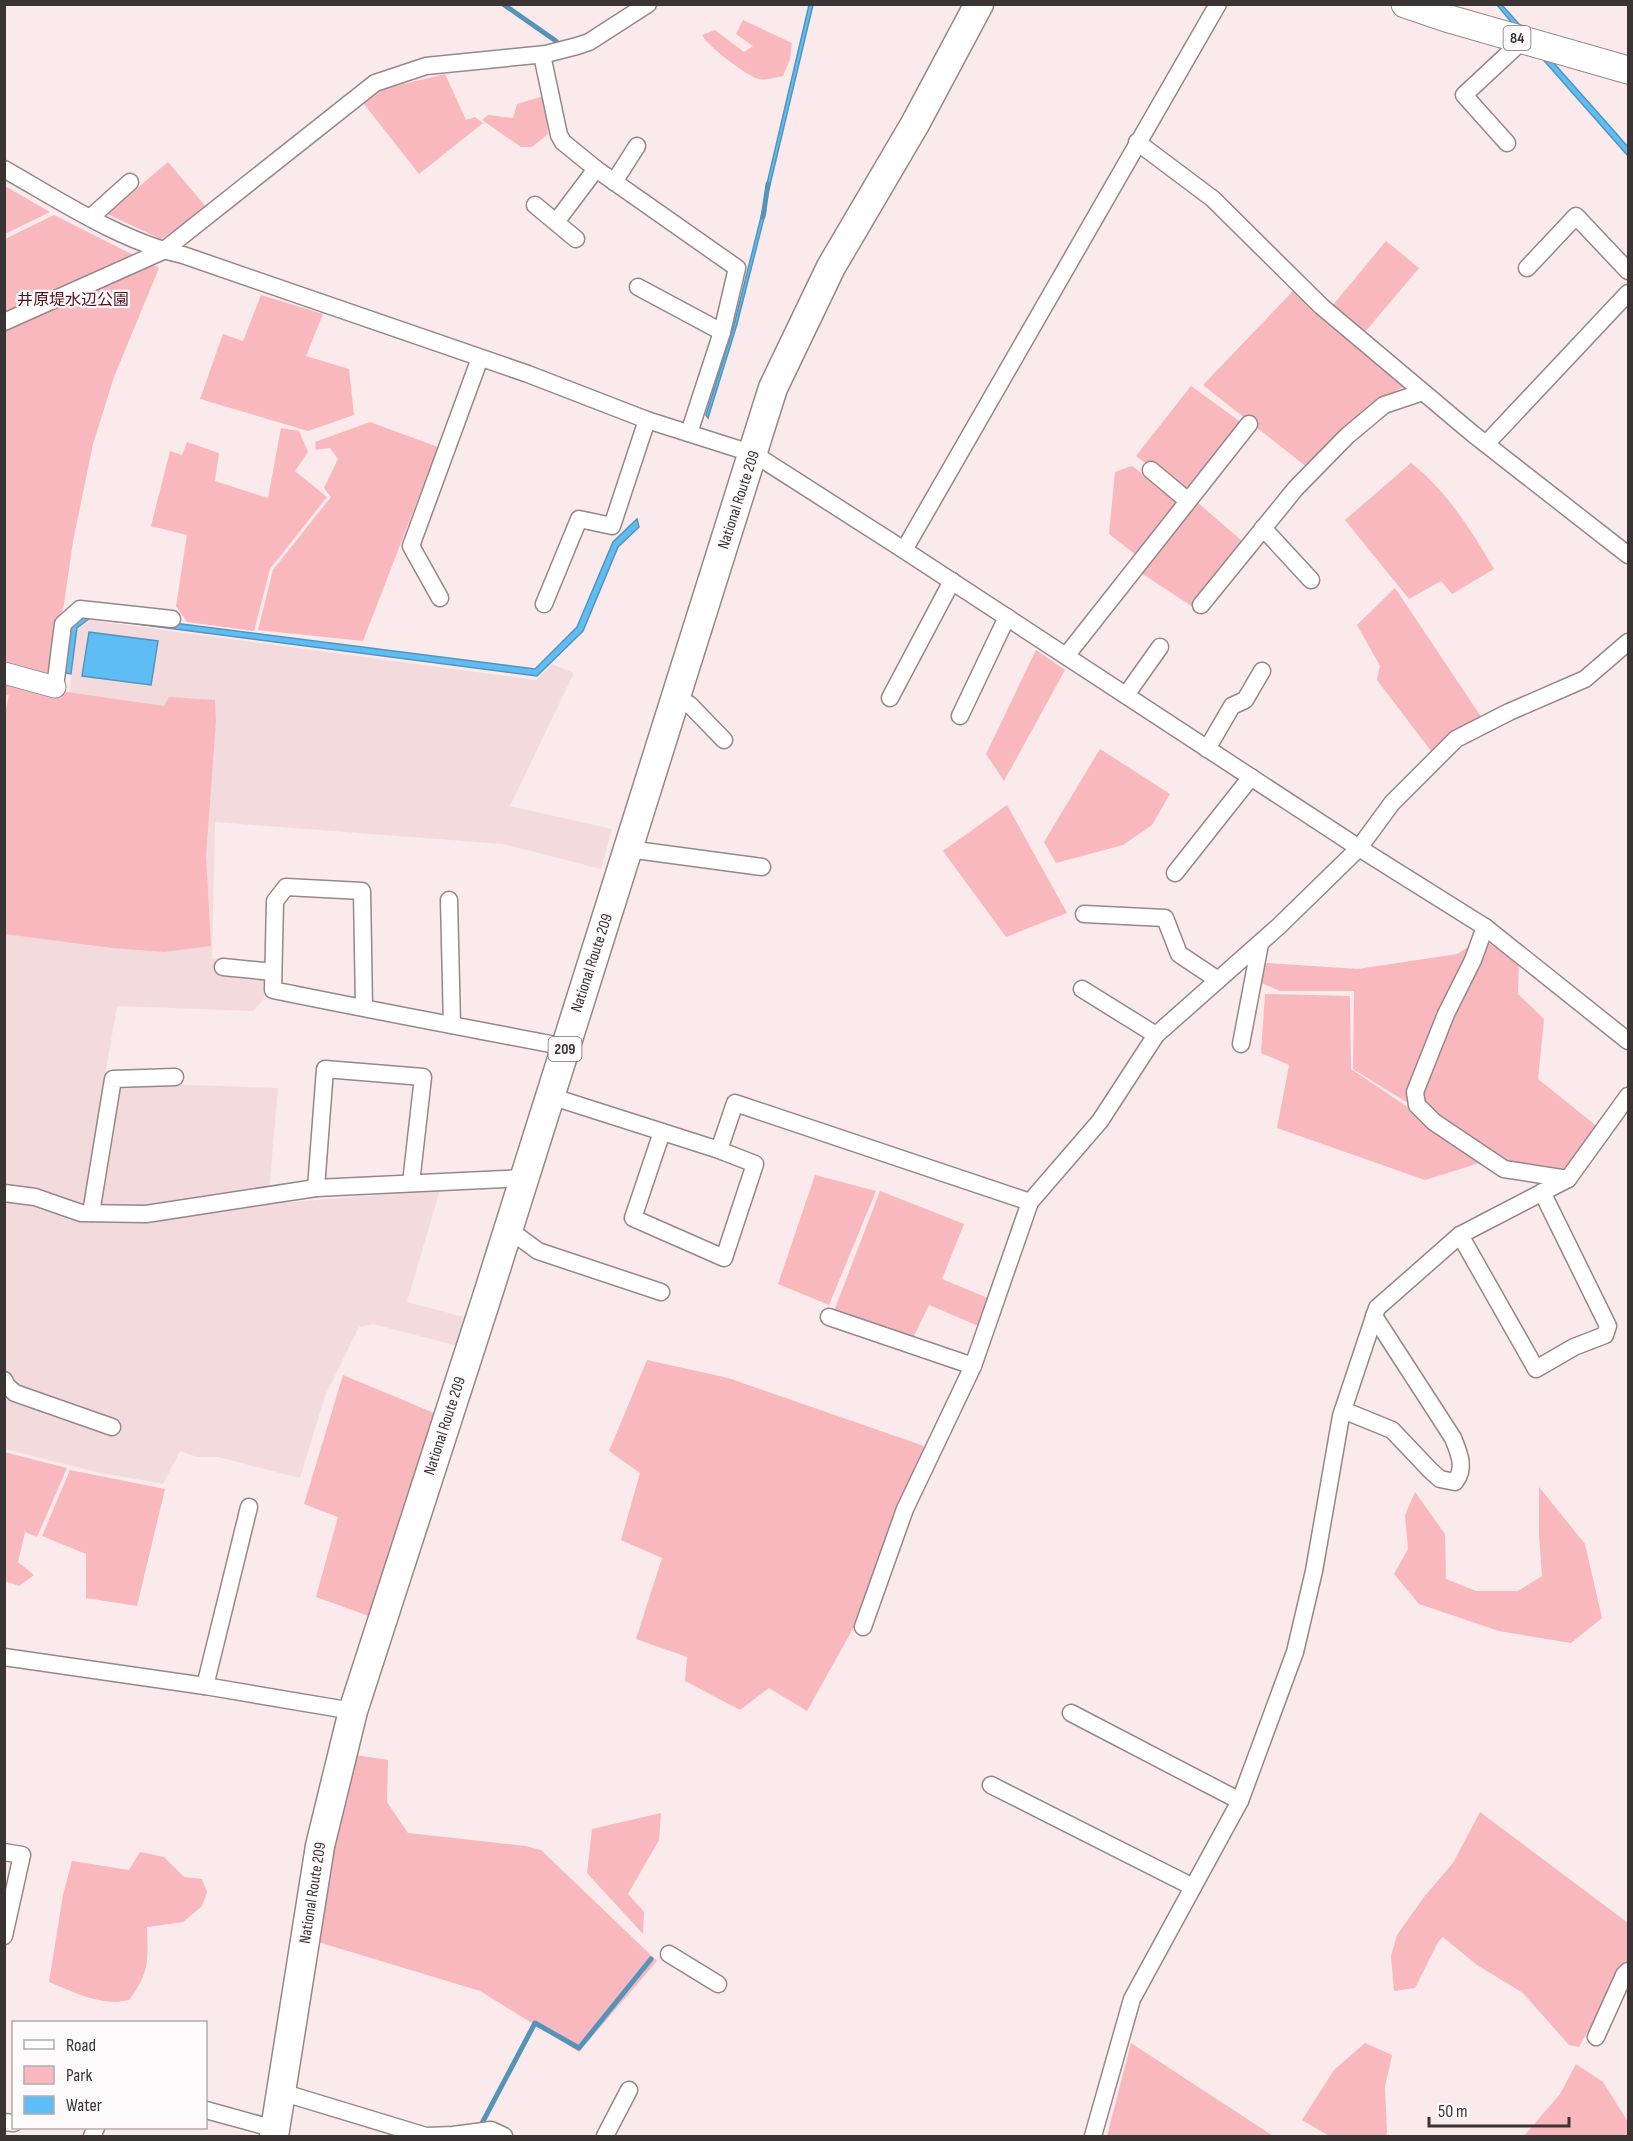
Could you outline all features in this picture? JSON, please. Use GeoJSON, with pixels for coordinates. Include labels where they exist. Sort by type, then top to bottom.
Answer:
{"type":"FeatureCollection","features":[{"type":"Feature","properties":{"kind":"highway","name":"National Route 209"},"geometry":{"type":"LineString","coordinates":[[274,2133],[320,1846],[353,1711],[566,1047],[773,388],[831,267],[915,124],[979,4]]}},
{"type":"Feature","properties":{"kind":"main road","name":"84"},"geometry":{"type":"LineString","coordinates":[[1417,6],[1523,40],[1629,70]]}},
{"type":"Feature","properties":{"kind":"street"},"geometry":{"type":"LineString","coordinates":[[4,322],[163,251],[375,83],[426,66],[542,55],[589,42],[648,4]]}},
{"type":"Feature","properties":{"kind":"street"},"geometry":{"type":"LineString","coordinates":[[904,550],[1218,4]]}},
{"type":"Feature","properties":{"kind":"street"},"geometry":{"type":"LineString","coordinates":[[1507,143],[1464,95],[1523,40]]}},
{"type":"Feature","properties":{"kind":"street"},"geometry":{"type":"LineString","coordinates":[[542,55],[559,135],[563,141],[596,170],[737,268],[722,332],[689,433]]}},
{"type":"Feature","properties":{"kind":"street"},"geometry":{"type":"LineString","coordinates":[[1137,142],[1213,199],[1321,306],[1423,392],[1629,555]]}},
{"type":"Feature","properties":{"kind":"street"},"geometry":{"type":"LineString","coordinates":[[614,182],[637,146]]}},
{"type":"Feature","properties":{"kind":"street"},"geometry":{"type":"LineString","coordinates":[[4,169],[90,218],[163,251],[183,255],[480,358],[647,420],[754,454],[1359,848],[1485,927],[1629,1041]]}},
{"type":"Feature","properties":{"kind":"street"},"geometry":{"type":"LineString","coordinates":[[556,222],[596,170]]}},
{"type":"Feature","properties":{"kind":"street"},"geometry":{"type":"LineString","coordinates":[[90,218],[130,182]]}},
{"type":"Feature","properties":{"kind":"street"},"geometry":{"type":"LineString","coordinates":[[535,205],[576,239]]}},
{"type":"Feature","properties":{"kind":"street"},"geometry":{"type":"LineString","coordinates":[[1527,268],[1576,216],[1629,271]]}},
{"type":"Feature","properties":{"kind":"street"},"geometry":{"type":"LineString","coordinates":[[638,287],[722,332]]}},
{"type":"Feature","properties":{"kind":"street"},"geometry":{"type":"LineString","coordinates":[[1486,444],[1629,293]]}},
{"type":"Feature","properties":{"kind":"street"},"geometry":{"type":"LineString","coordinates":[[440,598],[411,546],[480,358]]}},
{"type":"Feature","properties":{"kind":"street"},"geometry":{"type":"LineString","coordinates":[[1201,605],[1296,488],[1347,435],[1384,405],[1423,392]]}},
{"type":"Feature","properties":{"kind":"street"},"geometry":{"type":"LineString","coordinates":[[544,604],[579,519],[612,526],[647,420]]}},
{"type":"Feature","properties":{"kind":"street"},"geometry":{"type":"LineString","coordinates":[[1066,656],[1249,424]]}},
{"type":"Feature","properties":{"kind":"street"},"geometry":{"type":"LineString","coordinates":[[1151,470],[1188,501]]}},
{"type":"Feature","properties":{"kind":"street"},"geometry":{"type":"LineString","coordinates":[[1263,528],[1311,580]]}},
{"type":"Feature","properties":{"kind":"street"},"geometry":{"type":"LineString","coordinates":[[890,698],[952,581]]}},
{"type":"Feature","properties":{"kind":"street"},"geometry":{"type":"LineString","coordinates":[[4,673],[55,687],[63,624],[80,609],[172,619]]}},
{"type":"Feature","properties":{"kind":"street"},"geometry":{"type":"LineString","coordinates":[[960,716],[1007,617]]}},
{"type":"Feature","properties":{"kind":"street"},"geometry":{"type":"LineString","coordinates":[[863,1627],[905,1509],[973,1366],[1030,1202],[1100,1121],[1156,1035],[1260,944],[1359,848],[1392,803],[1456,739],[1509,712],[1586,679],[1629,642]]}},
{"type":"Feature","properties":{"kind":"street"},"geometry":{"type":"LineString","coordinates":[[1126,695],[1160,647]]}},
{"type":"Feature","properties":{"kind":"street"},"geometry":{"type":"LineString","coordinates":[[1207,749],[1232,706],[1245,700],[1262,671]]}},
{"type":"Feature","properties":{"kind":"street"},"geometry":{"type":"LineString","coordinates":[[689,704],[724,740]]}},
{"type":"Feature","properties":{"kind":"street"},"geometry":{"type":"LineString","coordinates":[[1175,873],[1251,777]]}},
{"type":"Feature","properties":{"kind":"street"},"geometry":{"type":"LineString","coordinates":[[628,849],[762,867]]}},
{"type":"Feature","properties":{"kind":"street"},"geometry":{"type":"LineString","coordinates":[[364,1008],[362,891],[286,887],[275,901],[273,990],[364,1008],[566,1047]]}},
{"type":"Feature","properties":{"kind":"street"},"geometry":{"type":"LineString","coordinates":[[449,900],[452,1025]]}},
{"type":"Feature","properties":{"kind":"street"},"geometry":{"type":"LineString","coordinates":[[1083,914],[1165,918],[1179,954],[1218,980]]}},
{"type":"Feature","properties":{"kind":"street"},"geometry":{"type":"LineString","coordinates":[[1485,927],[1473,960],[1446,1014],[1415,1092],[1417,1105],[1434,1122],[1504,1169],[1568,1179]]}},
{"type":"Feature","properties":{"kind":"street"},"geometry":{"type":"LineString","coordinates":[[1241,1044],[1260,944]]}},
{"type":"Feature","properties":{"kind":"street"},"geometry":{"type":"LineString","coordinates":[[223,967],[273,972]]}},
{"type":"Feature","properties":{"kind":"street"},"geometry":{"type":"LineString","coordinates":[[1082,989],[1156,1035]]}},
{"type":"Feature","properties":{"kind":"street"},"geometry":{"type":"LineString","coordinates":[[316,1188],[326,1069],[423,1077],[411,1184]]}},
{"type":"Feature","properties":{"kind":"street"},"geometry":{"type":"LineString","coordinates":[[91,1213],[113,1079],[175,1077]]}},
{"type":"Feature","properties":{"kind":"street"},"geometry":{"type":"LineString","coordinates":[[550,1096],[719,1150],[755,1164],[724,1258],[633,1218],[662,1132]]}},
{"type":"Feature","properties":{"kind":"street"},"geometry":{"type":"LineString","coordinates":[[1092,2136],[1132,1999],[1240,1801],[1295,1652],[1314,1571],[1343,1410],[1377,1308],[1460,1235],[1568,1179],[1629,1096]]}},
{"type":"Feature","properties":{"kind":"street"},"geometry":{"type":"LineString","coordinates":[[719,1150],[735,1103],[1030,1202]]}},
{"type":"Feature","properties":{"kind":"street"},"geometry":{"type":"LineString","coordinates":[[4,1193],[35,1197],[81,1213],[146,1214],[316,1188],[524,1178]]}},
{"type":"Feature","properties":{"kind":"street"},"geometry":{"type":"LineString","coordinates":[[1460,1235],[1536,1369],[1574,1347],[1605,1335],[1608,1326],[1542,1192]]}},
{"type":"Feature","properties":{"kind":"street"},"geometry":{"type":"LineString","coordinates":[[508,1229],[538,1251],[661,1292]]}},
{"type":"Feature","properties":{"kind":"street"},"geometry":{"type":"LineString","coordinates":[[1343,1410],[1392,1430],[1440,1479],[1455,1482],[1460,1476],[1462,1460],[1453,1438],[1374,1316]]}},
{"type":"Feature","properties":{"kind":"street"},"geometry":{"type":"LineString","coordinates":[[829,1317],[973,1366]]}},
{"type":"Feature","properties":{"kind":"street"},"geometry":{"type":"LineString","coordinates":[[4,1380],[15,1393],[112,1428]]}},
{"type":"Feature","properties":{"kind":"street"},"geometry":{"type":"LineString","coordinates":[[205,1686],[249,1507]]}},
{"type":"Feature","properties":{"kind":"street"},"geometry":{"type":"LineString","coordinates":[[4,1657],[205,1686],[353,1711]]}},
{"type":"Feature","properties":{"kind":"street"},"geometry":{"type":"LineString","coordinates":[[1071,1713],[1240,1801]]}},
{"type":"Feature","properties":{"kind":"street"},"geometry":{"type":"LineString","coordinates":[[992,1785],[1193,1887]]}},
{"type":"Feature","properties":{"kind":"street"},"geometry":{"type":"LineString","coordinates":[[4,1852],[22,1855],[5,1937]]}},
{"type":"Feature","properties":{"kind":"street"},"geometry":{"type":"LineString","coordinates":[[669,1954],[718,1984]]}},
{"type":"Feature","properties":{"kind":"street"},"geometry":{"type":"LineString","coordinates":[[1596,2037],[1624,1975],[1629,1971]]}},
{"type":"Feature","properties":{"kind":"street"},"geometry":{"type":"LineString","coordinates":[[605,2136],[629,2090]]}},
{"type":"Feature","properties":{"kind":"street"},"geometry":{"type":"LineString","coordinates":[[281,2092],[426,2136],[490,2130],[504,2136]]}},
{"type":"Feature","properties":{"kind":"street"},"geometry":{"type":"LineString","coordinates":[[207,2110],[274,2133]]}},
{"type":"Feature","properties":{"kind":"shaded area"},"geometry":{"type":"Polygon","coordinates":[[[89,620],[536,680],[552,664],[574,673],[510,806],[612,829],[601,869],[503,844],[215,822],[212,957],[207,958],[266,961],[264,999],[253,1011],[117,1006],[104,1082],[278,1088],[268,1204],[440,1190],[407,1302],[464,1317],[458,1346],[373,1324],[359,1327],[325,1396],[300,1478],[218,1457],[197,1457],[180,1451],[163,1484],[96,1472],[5,1449],[4,719],[10,684],[69,693],[78,629],[89,620]]]}},
{"type":"Feature","properties":{"kind":"green space"},"geometry":{"type":"Polygon","coordinates":[[[743,20],[792,43],[790,59],[783,76],[764,80],[754,77],[719,53],[702,35],[715,30],[744,52],[753,46],[736,34],[743,20]]]}},
{"type":"Feature","properties":{"kind":"green space"},"geometry":{"type":"Polygon","coordinates":[[[445,74],[466,120],[475,117],[483,123],[419,174],[364,104],[383,89],[445,74]]]}},
{"type":"Feature","properties":{"kind":"green space"},"geometry":{"type":"Polygon","coordinates":[[[544,96],[548,134],[532,147],[521,147],[482,120],[488,115],[513,118],[517,104],[544,96]]]}},
{"type":"Feature","properties":{"kind":"green space"},"geometry":{"type":"Polygon","coordinates":[[[168,162],[207,208],[161,239],[107,214],[168,162]]]}},
{"type":"Feature","properties":{"kind":"green space"},"geometry":{"type":"Polygon","coordinates":[[[5,186],[50,212],[5,234],[5,186]]]}},
{"type":"Feature","properties":{"kind":"green space","name":"井原堤水辺公園"},"geometry":{"type":"Polygon","coordinates":[[[54,215],[159,268],[114,377],[93,444],[73,541],[64,604],[46,677],[26,686],[164,706],[169,697],[215,700],[216,721],[206,856],[211,946],[164,952],[112,948],[5,934],[4,719],[9,695],[5,696],[5,239],[54,215]]]}},
{"type":"Feature","properties":{"kind":"green space"},"geometry":{"type":"Polygon","coordinates":[[[1386,241],[1419,268],[1365,332],[1333,305],[1386,241]]]}},
{"type":"Feature","properties":{"kind":"green space"},"geometry":{"type":"Polygon","coordinates":[[[1294,290],[1406,385],[1378,402],[1308,468],[1203,385],[1294,290]]]}},
{"type":"Feature","properties":{"kind":"green space"},"geometry":{"type":"Polygon","coordinates":[[[261,295],[323,314],[306,356],[349,369],[354,415],[308,431],[200,399],[223,334],[243,341],[261,295]]]}},
{"type":"Feature","properties":{"kind":"green space"},"geometry":{"type":"Polygon","coordinates":[[[1191,386],[1242,423],[1187,494],[1136,456],[1191,386]]]}},
{"type":"Feature","properties":{"kind":"green space"},"geometry":{"type":"Polygon","coordinates":[[[370,422],[438,447],[363,641],[258,630],[273,570],[331,497],[324,488],[338,459],[330,448],[316,450],[315,442],[370,422]]]}},
{"type":"Feature","properties":{"kind":"green space"},"geometry":{"type":"Polygon","coordinates":[[[281,428],[299,431],[308,452],[295,471],[327,497],[270,569],[254,631],[187,622],[176,606],[187,535],[151,526],[170,451],[182,455],[187,442],[219,453],[215,481],[268,498],[281,428]]]}},
{"type":"Feature","properties":{"kind":"green space"},"geometry":{"type":"Polygon","coordinates":[[[1411,463],[1447,499],[1494,569],[1452,594],[1441,581],[1409,599],[1345,520],[1411,463]]]}},
{"type":"Feature","properties":{"kind":"green space"},"geometry":{"type":"Polygon","coordinates":[[[1132,466],[1179,502],[1136,555],[1109,534],[1115,472],[1132,466]]]}},
{"type":"Feature","properties":{"kind":"green space"},"geometry":{"type":"Polygon","coordinates":[[[1198,503],[1242,541],[1193,607],[1141,573],[1198,503]]]}},
{"type":"Feature","properties":{"kind":"green space"},"geometry":{"type":"Polygon","coordinates":[[[1395,588],[1482,718],[1434,755],[1377,680],[1380,666],[1357,625],[1395,588]]]}},
{"type":"Feature","properties":{"kind":"green space"},"geometry":{"type":"Polygon","coordinates":[[[1036,650],[1065,670],[1004,781],[986,754],[1036,650]]]}},
{"type":"Feature","properties":{"kind":"green space"},"geometry":{"type":"Polygon","coordinates":[[[1100,749],[1170,794],[1152,825],[1123,845],[1056,863],[1044,842],[1100,749]]]}},
{"type":"Feature","properties":{"kind":"green space"},"geometry":{"type":"Polygon","coordinates":[[[1007,805],[1067,913],[1006,937],[943,851],[1007,805]]]}},
{"type":"Feature","properties":{"kind":"green space"},"geometry":{"type":"Polygon","coordinates":[[[1481,939],[1519,960],[1518,994],[1544,1019],[1538,1079],[1599,1128],[1564,1173],[1513,1168],[1353,1069],[1354,991],[1280,991],[1252,979],[1252,962],[1358,969],[1457,954],[1481,939]]]}},
{"type":"Feature","properties":{"kind":"green space"},"geometry":{"type":"Polygon","coordinates":[[[1265,994],[1350,996],[1351,1069],[1433,1124],[1483,1162],[1425,1180],[1277,1128],[1289,1065],[1261,1053],[1265,994]]]}},
{"type":"Feature","properties":{"kind":"green space"},"geometry":{"type":"Polygon","coordinates":[[[815,1175],[876,1191],[829,1305],[778,1284],[815,1175]]]}},
{"type":"Feature","properties":{"kind":"green space"},"geometry":{"type":"Polygon","coordinates":[[[880,1191],[964,1224],[942,1279],[990,1299],[981,1327],[929,1305],[913,1338],[834,1311],[880,1191]]]}},
{"type":"Feature","properties":{"kind":"green space"},"geometry":{"type":"Polygon","coordinates":[[[647,1360],[728,1378],[924,1446],[855,1625],[807,1711],[769,1688],[740,1710],[685,1681],[687,1657],[636,1639],[662,1558],[621,1540],[640,1473],[609,1451],[647,1360]]]}},
{"type":"Feature","properties":{"kind":"green space"},"geometry":{"type":"Polygon","coordinates":[[[343,1375],[434,1413],[369,1616],[316,1597],[338,1517],[304,1504],[343,1375]]]}},
{"type":"Feature","properties":{"kind":"green space"},"geometry":{"type":"Polygon","coordinates":[[[4,1452],[67,1468],[37,1537],[25,1532],[18,1562],[34,1575],[19,1586],[5,1581],[4,1452]]]}},
{"type":"Feature","properties":{"kind":"green space"},"geometry":{"type":"Polygon","coordinates":[[[70,1470],[165,1489],[137,1606],[86,1598],[86,1554],[42,1536],[70,1470]]]}},
{"type":"Feature","properties":{"kind":"green space"},"geometry":{"type":"Polygon","coordinates":[[[1539,1487],[1585,1544],[1602,1618],[1571,1643],[1499,1631],[1419,1604],[1394,1574],[1408,1549],[1405,1515],[1415,1492],[1445,1534],[1446,1579],[1476,1591],[1518,1591],[1542,1576],[1539,1487]]]}},
{"type":"Feature","properties":{"kind":"green space"},"geometry":{"type":"Polygon","coordinates":[[[355,1755],[388,1760],[387,1802],[408,1833],[525,1846],[541,1850],[657,1961],[579,2052],[480,1991],[315,1941],[326,1878],[355,1755]]]}},
{"type":"Feature","properties":{"kind":"green space"},"geometry":{"type":"Polygon","coordinates":[[[1480,1812],[1628,1923],[1628,1960],[1579,2047],[1569,2045],[1523,1993],[1477,1965],[1443,1937],[1438,1942],[1415,1988],[1394,1991],[1391,1956],[1397,1935],[1424,1897],[1453,1863],[1480,1812]]]}},
{"type":"Feature","properties":{"kind":"green space"},"geometry":{"type":"Polygon","coordinates":[[[661,1813],[659,1840],[628,1894],[644,1912],[643,1934],[587,1873],[592,1829],[661,1813]]]}},
{"type":"Feature","properties":{"kind":"green space"},"geometry":{"type":"Polygon","coordinates":[[[140,1852],[164,1857],[184,1877],[202,1879],[207,1892],[202,1906],[183,1922],[147,1927],[146,1965],[141,1982],[129,2000],[108,2002],[98,2000],[49,1982],[63,1895],[72,1861],[129,1870],[140,1852]]]}},
{"type":"Feature","properties":{"kind":"green space"},"geometry":{"type":"Polygon","coordinates":[[[1131,2043],[1273,2136],[1107,2136],[1131,2043]]]}},
{"type":"Feature","properties":{"kind":"green space"},"geometry":{"type":"Polygon","coordinates":[[[1365,2043],[1392,2055],[1385,2087],[1386,2136],[1329,2136],[1302,2120],[1334,2070],[1365,2043]]]}},
{"type":"Feature","properties":{"kind":"green space"},"geometry":{"type":"Polygon","coordinates":[[[1576,2064],[1603,2082],[1628,2122],[1628,2136],[1524,2136],[1560,2094],[1576,2064]]]}},
{"type":"Feature","properties":{"kind":"water"},"geometry":{"type":"Polygon","coordinates":[[[809,5],[813,5],[769,189],[766,188],[809,5]]]}},
{"type":"Feature","properties":{"kind":"water"},"geometry":{"type":"Polygon","coordinates":[[[1497,5],[1502,5],[1615,132],[1628,147],[1628,156],[1532,47],[1497,5]]]}},
{"type":"Feature","properties":{"kind":"water"},"geometry":{"type":"Polygon","coordinates":[[[763,209],[766,210],[737,324],[708,418],[706,415],[734,325],[763,209]]]}},
{"type":"Feature","properties":{"kind":"water"},"geometry":{"type":"Polygon","coordinates":[[[637,519],[639,527],[618,547],[583,631],[537,676],[90,618],[77,628],[71,674],[65,673],[71,626],[88,612],[535,669],[577,627],[613,542],[637,519]]]}},
{"type":"Feature","properties":{"kind":"water"},"geometry":{"type":"Polygon","coordinates":[[[89,632],[158,641],[151,685],[82,676],[89,632]]]}},
{"type":"Feature","properties":{"kind":"waterway"},"geometry":{"type":"LineString","coordinates":[[503,4],[556,41]]}},
{"type":"Feature","properties":{"kind":"waterway"},"geometry":{"type":"LineString","coordinates":[[763,217],[768,184]]}},
{"type":"Feature","properties":{"kind":"waterway"},"geometry":{"type":"LineString","coordinates":[[480,2127],[535,2023],[579,2048],[651,1959]]}}]}
